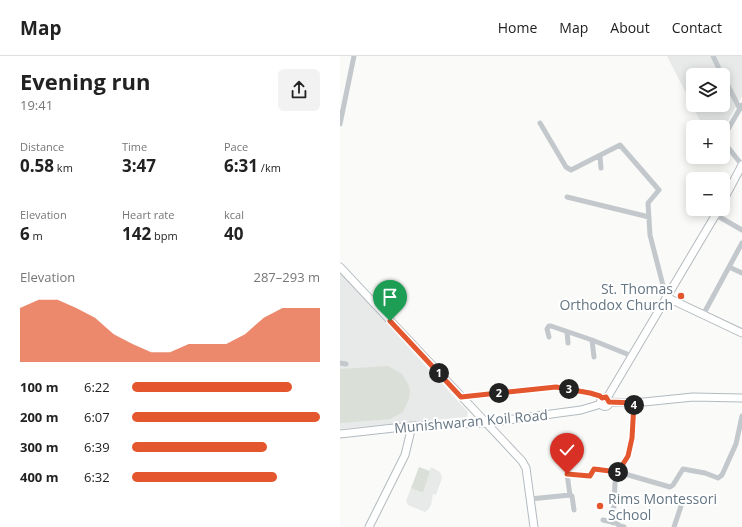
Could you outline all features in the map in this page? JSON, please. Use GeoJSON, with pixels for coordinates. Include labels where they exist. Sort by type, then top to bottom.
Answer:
{"type":"FeatureCollection","features":[{"type":"Feature","properties":{"kind":"street"},"geometry":{"type":"LineString","coordinates":[[340,124],[354,56]]}},
{"type":"Feature","properties":{"kind":"street"},"geometry":{"type":"LineString","coordinates":[[713,56],[719,68]]}},
{"type":"Feature","properties":{"kind":"street"},"geometry":{"type":"LineString","coordinates":[[730,88],[741,107],[730,127]]}},
{"type":"Feature","properties":{"kind":"street"},"geometry":{"type":"LineString","coordinates":[[540,123],[566,166],[570,170],[620,145],[659,190],[648,203],[650,235],[666,298]]}},
{"type":"Feature","properties":{"kind":"street"},"geometry":{"type":"LineString","coordinates":[[730,149],[742,165],[730,188]]}},
{"type":"Feature","properties":{"kind":"street"},"geometry":{"type":"LineString","coordinates":[[600,156],[601,168]]}},
{"type":"Feature","properties":{"kind":"street"},"geometry":{"type":"LineString","coordinates":[[567,197],[649,217]]}},
{"type":"Feature","properties":{"kind":"street"},"geometry":{"type":"LineString","coordinates":[[461,397],[556,387],[590,393],[600,396],[605,400],[715,216]]}},
{"type":"Feature","properties":{"kind":"street"},"geometry":{"type":"LineString","coordinates":[[723,216],[742,230]]}},
{"type":"Feature","properties":{"kind":"street"},"geometry":{"type":"LineString","coordinates":[[703,315],[742,243]]}},
{"type":"Feature","properties":{"kind":"street"},"geometry":{"type":"LineString","coordinates":[[340,267],[524,464],[534,527]]}},
{"type":"Feature","properties":{"kind":"street"},"geometry":{"type":"LineString","coordinates":[[729,267],[742,273]]}},
{"type":"Feature","properties":{"kind":"street"},"geometry":{"type":"LineString","coordinates":[[666,298],[742,333]]}},
{"type":"Feature","properties":{"kind":"street"},"geometry":{"type":"LineString","coordinates":[[549,337],[547,329],[549,326],[592,340],[632,356]]}},
{"type":"Feature","properties":{"kind":"street"},"geometry":{"type":"LineString","coordinates":[[567,332],[568,343]]}},
{"type":"Feature","properties":{"kind":"street"},"geometry":{"type":"LineString","coordinates":[[592,340],[594,357]]}},
{"type":"Feature","properties":{"kind":"street","name":"Munishwaran Koil Road"},"geometry":{"type":"LineString","coordinates":[[340,434],[412,426],[485,423],[581,410],[605,400],[634,403],[693,397],[742,398]]}},
{"type":"Feature","properties":{"kind":"street"},"geometry":{"type":"LineString","coordinates":[[613,523],[618,472],[628,456],[632,438],[634,403]]}},
{"type":"Feature","properties":{"kind":"street"},"geometry":{"type":"LineString","coordinates":[[574,510],[567,474],[590,476],[594,469],[618,472],[670,487],[673,485],[683,469],[718,478],[722,475],[740,438],[742,416]]}},
{"type":"Feature","properties":{"kind":"street"},"geometry":{"type":"LineString","coordinates":[[369,527],[405,455],[412,426]]}},
{"type":"Feature","properties":{"kind":"street"},"geometry":{"type":"LineString","coordinates":[[530,498],[570,495]]}},
{"type":"Feature","properties":{"kind":"street"},"geometry":{"type":"LineString","coordinates":[[674,527],[682,503]]}},
{"type":"Feature","properties":{"kind":"street"},"geometry":{"type":"LineString","coordinates":[[603,520],[621,527]]}},
{"type":"Feature","properties":{"kind":"shaded area"},"geometry":{"type":"Polygon","coordinates":[[[667,56],[742,56],[742,96],[729,120],[700,120],[695,112],[730,112],[730,68],[686,68],[686,93],[667,56]]]}},
{"type":"Feature","properties":{"kind":"shaded area"},"geometry":{"type":"Polygon","coordinates":[[[340,273],[468,412],[467,417],[340,429],[340,273]]]}},
{"type":"Feature","properties":{"kind":"shaded area"},"geometry":{"type":"Polygon","coordinates":[[[388,366],[402,374],[410,390],[409,399],[403,412],[390,419],[340,423],[340,369],[388,366]]]}},
{"type":"Feature","properties":{"kind":"shaded area"},"geometry":{"type":"Polygon","coordinates":[[[419,467],[430,471],[423,493],[411,488],[419,467]]]}},
{"type":"Feature","properties":{"kind":"shaded area"},"geometry":{"type":"Polygon","coordinates":[[[431,467],[440,472],[442,478],[436,495],[433,494],[431,505],[425,512],[408,505],[406,501],[411,488],[423,493],[431,467]]]}},
{"type":"Feature","properties":{"kind":"place","name":"St. Thomas Orthodox Church"},"geometry":{"type":"Point","coordinates":[681,296]}},
{"type":"Feature","properties":{"kind":"place","name":"Rims Montessori School"},"geometry":{"type":"Point","coordinates":[600,506]}},
{"type":"Feature","properties":{"kind":"route"},"geometry":{"type":"LineString","coordinates":[[390,321],[461,397],[556,387],[590,393],[602,398],[606,397],[609,402],[634,403],[632,438],[628,456],[618,472],[594,469],[590,476],[567,474]]}}]}
